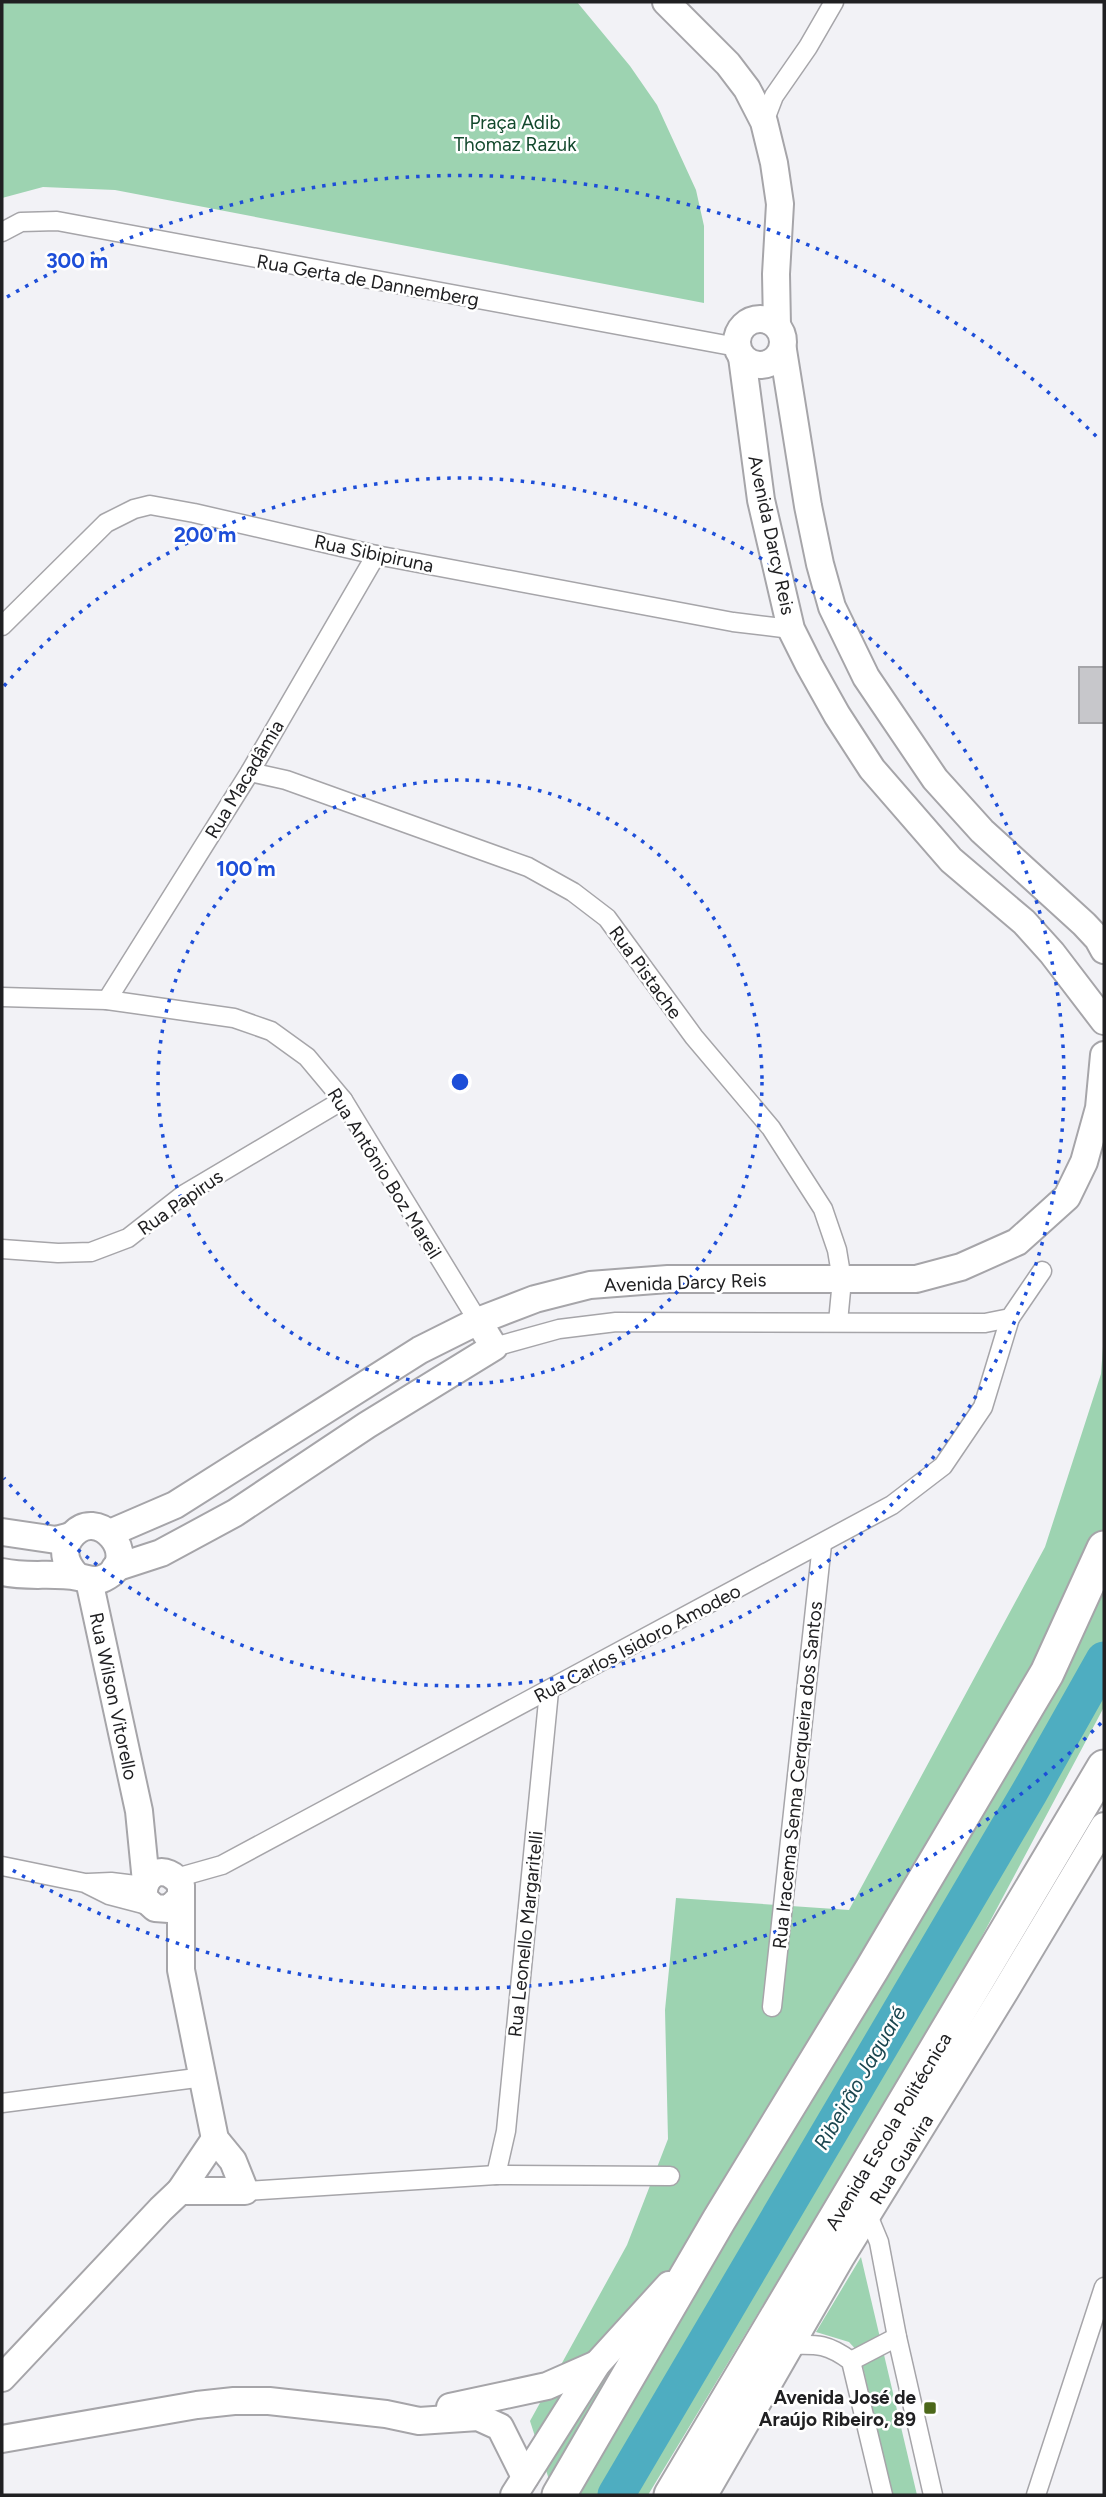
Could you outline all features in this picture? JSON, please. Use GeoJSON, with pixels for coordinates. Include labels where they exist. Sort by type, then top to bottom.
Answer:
{"type":"FeatureCollection","features":[{"type":"Feature","properties":{"kind":"highway"},"geometry":{"type":"LineString","coordinates":[[559,2495],[719,2220],[873,1969],[1046,1673],[1104,1548]]}},
{"type":"Feature","properties":{"kind":"highway","name":"Avenida Escola Politécnica"},"geometry":{"type":"LineString","coordinates":[[671,2495],[734,2416],[1104,1767]]}},
{"type":"Feature","properties":{"kind":"street"},"geometry":{"type":"LineString","coordinates":[[666,2],[728,64],[747,89],[764,122],[780,204],[776,274],[780,338],[808,506],[832,607],[866,677],[935,779],[982,831],[1084,924],[1104,950]]}},
{"type":"Feature","properties":{"kind":"street"},"geometry":{"type":"LineString","coordinates":[[764,122],[774,96],[808,47],[834,2]]}},
{"type":"Feature","properties":{"kind":"street","name":"Rua Gerta de Dannemberg"},"geometry":{"type":"LineString","coordinates":[[2,232],[20,222],[57,221],[739,352]]}},
{"type":"Feature","properties":{"kind":"street"},"geometry":{"type":"LineString","coordinates":[[759,319],[772,321],[780,338],[775,360],[764,365],[752,364],[739,352],[738,334],[746,323],[759,319]]}},
{"type":"Feature","properties":{"kind":"street","name":"Avenida Darcy Reis"},"geometry":{"type":"LineString","coordinates":[[739,352],[761,500],[791,629],[837,715],[872,769],[951,860],[1024,922],[1052,953],[1104,1021]]}},
{"type":"Feature","properties":{"kind":"street","name":"Rua Sibipiruna"},"geometry":{"type":"LineString","coordinates":[[2,626],[8,607],[106,523],[134,509],[150,505],[376,555],[719,619],[791,629]]}},
{"type":"Feature","properties":{"kind":"street","name":"Rua Macadâmia"},"geometry":{"type":"LineString","coordinates":[[107,1000],[250,772],[376,555]]}},
{"type":"Feature","properties":{"kind":"street","name":"Rua Pistache"},"geometry":{"type":"LineString","coordinates":[[250,772],[298,784],[528,867],[573,892],[607,918],[694,1037],[771,1128],[823,1209],[837,1250],[842,1280],[838,1322]]}},
{"type":"Feature","properties":{"kind":"street","name":"Rua Antônio Boz Mareil"},"geometry":{"type":"LineString","coordinates":[[2,997],[107,1000],[234,1018],[271,1031],[307,1057],[342,1100],[494,1347]]}},
{"type":"Feature","properties":{"kind":"street","name":"Avenida Darcy Reis"},"geometry":{"type":"LineString","coordinates":[[110,1533],[175,1505],[390,1368],[478,1321],[535,1300],[590,1285],[668,1279],[915,1279],[961,1267],[1017,1242],[1066,1197],[1084,1162],[1099,1108],[1104,1055]]}},
{"type":"Feature","properties":{"kind":"street","name":"Rua Papirus"},"geometry":{"type":"LineString","coordinates":[[2,1249],[58,1253],[91,1252],[128,1237],[183,1195],[342,1100]]}},
{"type":"Feature","properties":{"kind":"street"},"geometry":{"type":"LineString","coordinates":[[1010,1318],[1042,1271]]}},
{"type":"Feature","properties":{"kind":"street","name":"Avenida Darcy Reis"},"geometry":{"type":"LineString","coordinates":[[115,1568],[161,1553],[235,1513],[433,1383],[494,1347],[559,1329],[616,1322],[985,1324],[1010,1318]]}},
{"type":"Feature","properties":{"kind":"street","name":"Rua Carlos Isidoro Amodeo"},"geometry":{"type":"LineString","coordinates":[[2,1866],[85,1883],[98,1881],[160,1890],[222,1865],[822,1544],[892,1505],[943,1466],[983,1407],[1010,1318]]}},
{"type":"Feature","properties":{"kind":"street"},"geometry":{"type":"LineString","coordinates":[[387,1413],[396,1389],[390,1368]]}},
{"type":"Feature","properties":{"kind":"street"},"geometry":{"type":"LineString","coordinates":[[2,1572],[21,1576],[83,1578],[104,1578],[115,1568],[119,1550],[110,1533],[101,1528],[90,1526],[80,1529],[71,1536],[66,1546],[65,1558],[69,1568],[83,1578]]}},
{"type":"Feature","properties":{"kind":"street"},"geometry":{"type":"LineString","coordinates":[[2,1532],[56,1539],[71,1536]]}},
{"type":"Feature","properties":{"kind":"street","name":"Rua Iracema Senna Cerqueira dos Santos"},"geometry":{"type":"LineString","coordinates":[[772,2007],[822,1544]]}},
{"type":"Feature","properties":{"kind":"street","name":"Rua Wilson Vitorello"},"geometry":{"type":"LineString","coordinates":[[83,1578],[139,1811],[181,1970],[215,2139],[233,2161],[245,2191]]}},
{"type":"Feature","properties":{"kind":"street","name":"Rua Leonello Margaritelli"},"geometry":{"type":"LineString","coordinates":[[496,2175],[506,2131],[549,1691]]}},
{"type":"Feature","properties":{"kind":"street","name":"Rua Guavira"},"geometry":{"type":"LineString","coordinates":[[704,2495],[734,2416],[790,2345],[867,2213],[1104,1826]]}},
{"type":"Feature","properties":{"kind":"street"},"geometry":{"type":"LineString","coordinates":[[2,2103],[204,2077]]}},
{"type":"Feature","properties":{"kind":"street"},"geometry":{"type":"LineString","coordinates":[[2,2378],[180,2191],[215,2139]]}},
{"type":"Feature","properties":{"kind":"street"},"geometry":{"type":"LineString","coordinates":[[180,2191],[245,2191],[496,2175],[670,2176]]}},
{"type":"Feature","properties":{"kind":"street"},"geometry":{"type":"LineString","coordinates":[[867,2213],[878,2242],[933,2495]]}},
{"type":"Feature","properties":{"kind":"street"},"geometry":{"type":"LineString","coordinates":[[519,2486],[597,2364],[654,2304],[719,2220]]}},
{"type":"Feature","properties":{"kind":"street"},"geometry":{"type":"LineString","coordinates":[[1037,2495],[1104,2287]]}},
{"type":"Feature","properties":{"kind":"street"},"geometry":{"type":"LineString","coordinates":[[851,2361],[897,2337]]}},
{"type":"Feature","properties":{"kind":"street"},"geometry":{"type":"LineString","coordinates":[[790,2345],[820,2344],[835,2349],[851,2361],[883,2495]]}},
{"type":"Feature","properties":{"kind":"street"},"geometry":{"type":"LineString","coordinates":[[386,2414],[419,2407],[457,2407],[547,2386],[597,2364]]}},
{"type":"Feature","properties":{"kind":"street"},"geometry":{"type":"LineString","coordinates":[[2,2440],[234,2401],[269,2401],[386,2414],[419,2421],[478,2417],[500,2427],[519,2486]]}},
{"type":"Feature","properties":{"kind":"green space","name":"Praça Adib Thomaz Razuk"},"geometry":{"type":"Polygon","coordinates":[[[2,2],[577,2],[630,66],[657,105],[696,190],[704,226],[704,303],[115,190],[43,187],[2,198],[2,2]]]}},
{"type":"Feature","properties":{"kind":"green space"},"geometry":{"type":"Polygon","coordinates":[[[1104,1333],[1104,1707],[954,1989],[648,2495],[554,2495],[530,2421],[627,2245],[668,2139],[665,2010],[676,1898],[849,1910],[1045,1547],[1101,1374],[1104,1333]]]}},
{"type":"Feature","properties":{"kind":"green space"},"geometry":{"type":"Polygon","coordinates":[[[861,2257],[917,2495],[892,2495],[860,2354],[849,2342],[816,2332],[861,2257]]]}},
{"type":"Feature","properties":{"kind":"building"},"geometry":{"type":"Polygon","coordinates":[[[1079,667],[1104,667],[1104,723],[1079,723],[1079,667]]]}},
{"type":"Feature","properties":{"kind":"waterway","name":"Ribeirão Jaguaré"},"geometry":{"type":"LineString","coordinates":[[616,2495],[1029,1793],[1104,1660]]}},
{"type":"Feature","properties":{"kind":"place","name":"Avenida José de Araújo Ribeiro, 89"},"geometry":{"type":"Point","coordinates":[930,2408]}}]}
